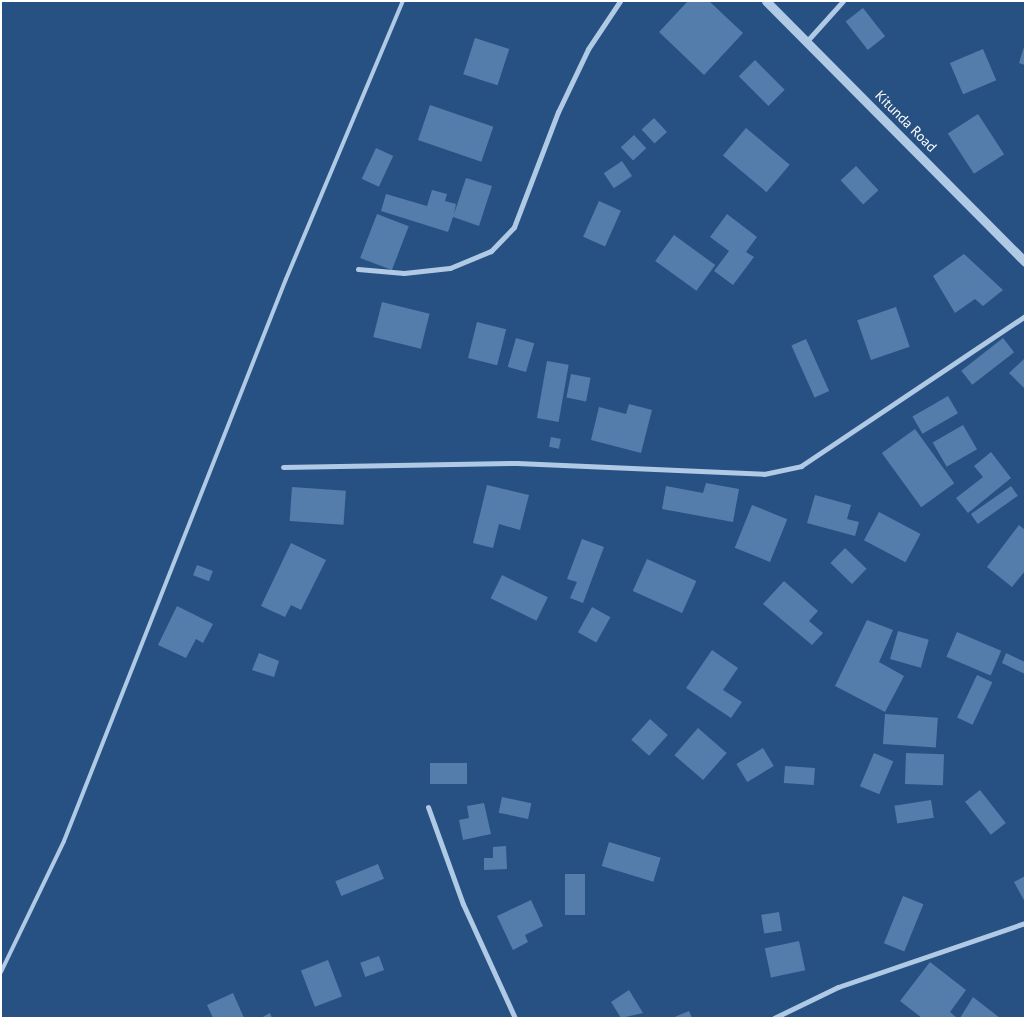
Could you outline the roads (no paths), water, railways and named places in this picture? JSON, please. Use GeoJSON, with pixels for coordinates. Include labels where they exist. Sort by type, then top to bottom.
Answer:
{"type":"FeatureCollection","features":[{"type":"Feature","properties":{"kind":"street"},"geometry":{"type":"LineString","coordinates":[[358,269],[404,272],[450,268],[491,251],[514,227],[566,94],[588,49],[620,1]]}},
{"type":"Feature","properties":{"kind":"street","name":"Kitunda Road"},"geometry":{"type":"LineString","coordinates":[[766,1],[807,40],[1025,262]]}},
{"type":"Feature","properties":{"kind":"street"},"geometry":{"type":"LineString","coordinates":[[807,40],[844,1]]}},
{"type":"Feature","properties":{"kind":"street"},"geometry":{"type":"LineString","coordinates":[[283,467],[517,463],[764,474],[802,466],[1025,316]]}},
{"type":"Feature","properties":{"kind":"street"},"geometry":{"type":"LineString","coordinates":[[428,808],[463,904],[515,1018]]}},
{"type":"Feature","properties":{"kind":"street"},"geometry":{"type":"LineString","coordinates":[[774,1018],[838,987],[1025,924]]}},
{"type":"Feature","properties":{"kind":"lane"},"geometry":{"type":"LineString","coordinates":[[1,972],[64,841],[286,279],[403,1]]}}]}
